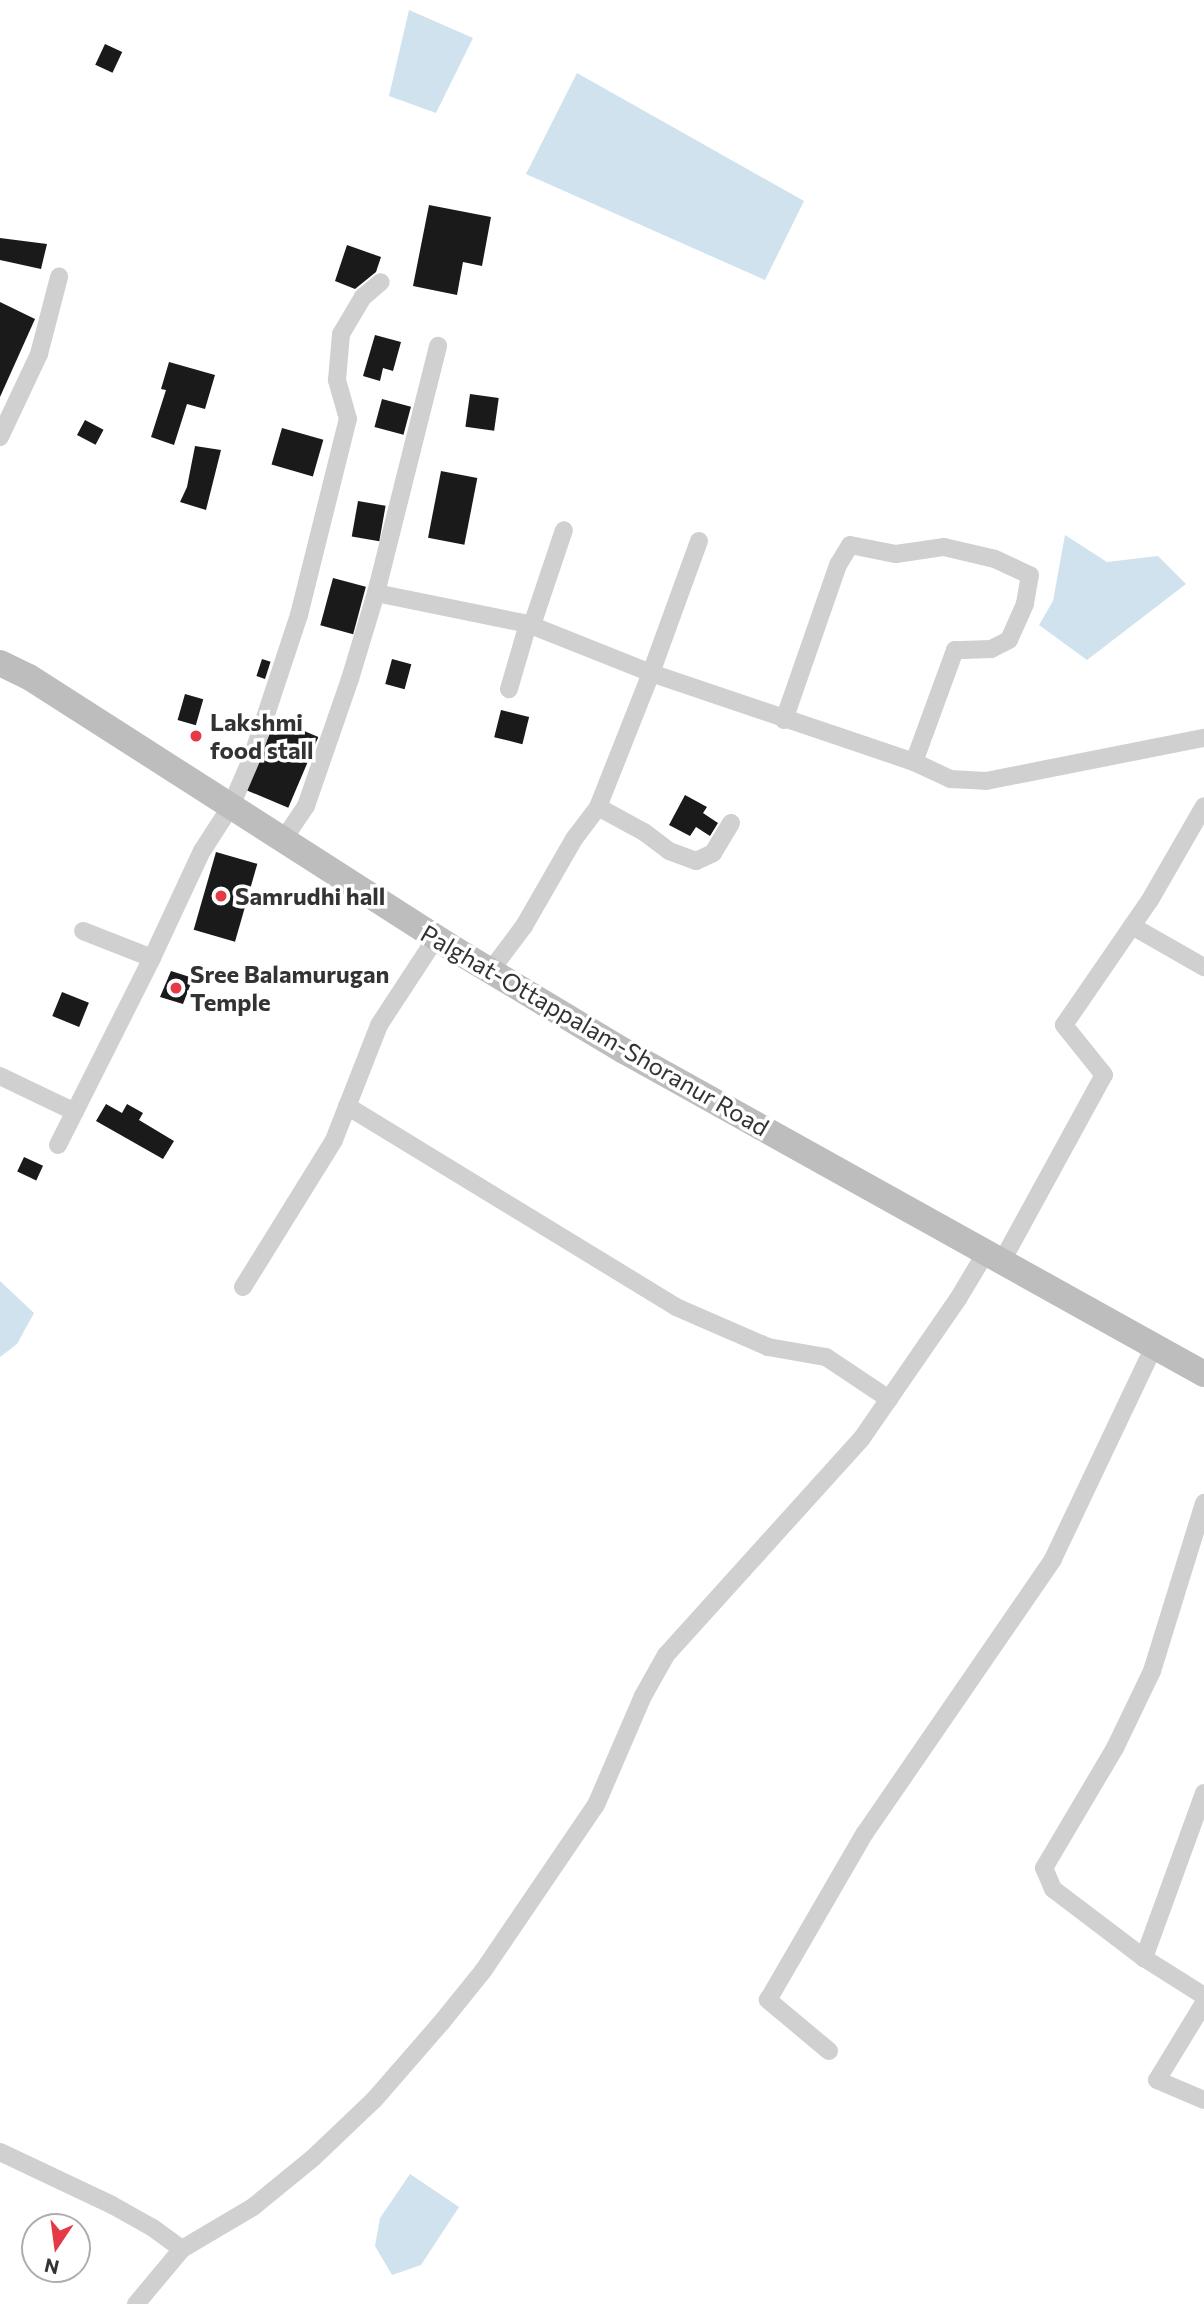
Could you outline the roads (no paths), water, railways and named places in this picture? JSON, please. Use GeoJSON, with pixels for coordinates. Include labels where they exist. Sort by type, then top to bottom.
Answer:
{"type":"FeatureCollection","features":[{"type":"Feature","properties":{"kind":"main road","name":"Palghat-Ottappalam-Shoranur Road"},"geometry":{"type":"LineString","coordinates":[[0,663],[29,677],[436,938],[636,1058],[1204,1374]]}},
{"type":"Feature","properties":{"kind":"street"},"geometry":{"type":"LineString","coordinates":[[0,437],[39,354],[59,277]]}},
{"type":"Feature","properties":{"kind":"street"},"geometry":{"type":"LineString","coordinates":[[58,1145],[152,958],[202,850],[231,806],[252,757],[299,615],[348,419],[337,380],[341,334],[362,297],[381,282]]}},
{"type":"Feature","properties":{"kind":"street"},"geometry":{"type":"LineString","coordinates":[[283,840],[306,806],[328,750],[376,593],[438,346]]}},
{"type":"Feature","properties":{"kind":"street"},"geometry":{"type":"LineString","coordinates":[[509,689],[564,530]]}},
{"type":"Feature","properties":{"kind":"street"},"geometry":{"type":"LineString","coordinates":[[491,970],[524,926],[574,839],[598,807],[699,541]]}},
{"type":"Feature","properties":{"kind":"street"},"geometry":{"type":"LineString","coordinates":[[784,720],[838,565],[850,545],[896,554],[944,547],[995,559],[1030,575],[1025,604],[1009,640],[991,649],[955,650],[914,762]]}},
{"type":"Feature","properties":{"kind":"street"},"geometry":{"type":"LineString","coordinates":[[376,593],[530,625],[651,673],[914,762],[950,779],[986,780],[1204,738]]}},
{"type":"Feature","properties":{"kind":"street"},"geometry":{"type":"LineString","coordinates":[[136,2304],[182,2249],[253,2207],[313,2158],[374,2100],[441,2023],[483,1971],[596,1805],[643,1696],[666,1655],[862,1438],[958,1299],[994,1257],[1104,1075],[1064,1025],[1132,926],[1204,806]]}},
{"type":"Feature","properties":{"kind":"street"},"geometry":{"type":"LineString","coordinates":[[598,807],[644,832],[669,851],[696,861],[713,853],[731,822]]}},
{"type":"Feature","properties":{"kind":"street"},"geometry":{"type":"LineString","coordinates":[[1132,926],[1204,967]]}},
{"type":"Feature","properties":{"kind":"street"},"geometry":{"type":"LineString","coordinates":[[83,931],[152,958]]}},
{"type":"Feature","properties":{"kind":"street"},"geometry":{"type":"LineString","coordinates":[[243,1287],[334,1140],[379,1025],[436,938]]}},
{"type":"Feature","properties":{"kind":"street"},"geometry":{"type":"LineString","coordinates":[[0,1076],[75,1112]]}},
{"type":"Feature","properties":{"kind":"street"},"geometry":{"type":"LineString","coordinates":[[347,1106],[676,1307],[768,1347],[826,1357],[889,1399]]}},
{"type":"Feature","properties":{"kind":"street"},"geometry":{"type":"LineString","coordinates":[[829,2051],[768,2000],[865,1833],[1053,1559],[1154,1346]]}},
{"type":"Feature","properties":{"kind":"street"},"geometry":{"type":"LineString","coordinates":[[1204,1503],[1152,1671],[1115,1748],[1044,1868],[1053,1889],[1144,1958],[1204,1996]]}},
{"type":"Feature","properties":{"kind":"street"},"geometry":{"type":"LineString","coordinates":[[1144,1958],[1204,1793]]}},
{"type":"Feature","properties":{"kind":"street"},"geometry":{"type":"LineString","coordinates":[[1204,2003],[1157,2080],[1204,2100]]}},
{"type":"Feature","properties":{"kind":"street"},"geometry":{"type":"LineString","coordinates":[[0,2152],[112,2205],[153,2228],[182,2249]]}},
{"type":"Feature","properties":{"kind":"water"},"geometry":{"type":"Polygon","coordinates":[[[409,10],[473,38],[436,113],[389,96],[409,10]]]}},
{"type":"Feature","properties":{"kind":"water"},"geometry":{"type":"Polygon","coordinates":[[[577,73],[804,201],[765,280],[526,174],[577,73]]]}},
{"type":"Feature","properties":{"kind":"water"},"geometry":{"type":"Polygon","coordinates":[[[1065,535],[1107,562],[1158,556],[1186,584],[1087,660],[1039,625],[1053,601],[1065,535]]]}},
{"type":"Feature","properties":{"kind":"water"},"geometry":{"type":"Polygon","coordinates":[[[0,1281],[34,1313],[17,1344],[0,1357],[0,1281]]]}},
{"type":"Feature","properties":{"kind":"water"},"geometry":{"type":"Polygon","coordinates":[[[410,2174],[459,2207],[421,2265],[392,2275],[375,2246],[380,2218],[410,2174]]]}},
{"type":"Feature","properties":{"kind":"place","name":"Lakshmi food stall"},"geometry":{"type":"Point","coordinates":[196,736]}},
{"type":"Feature","properties":{"kind":"place","name":"Samrudhi hall"},"geometry":{"type":"Point","coordinates":[221,896]}},
{"type":"Feature","properties":{"kind":"place","name":"Sree Balamurugan Temple"},"geometry":{"type":"Point","coordinates":[176,988]}}]}
